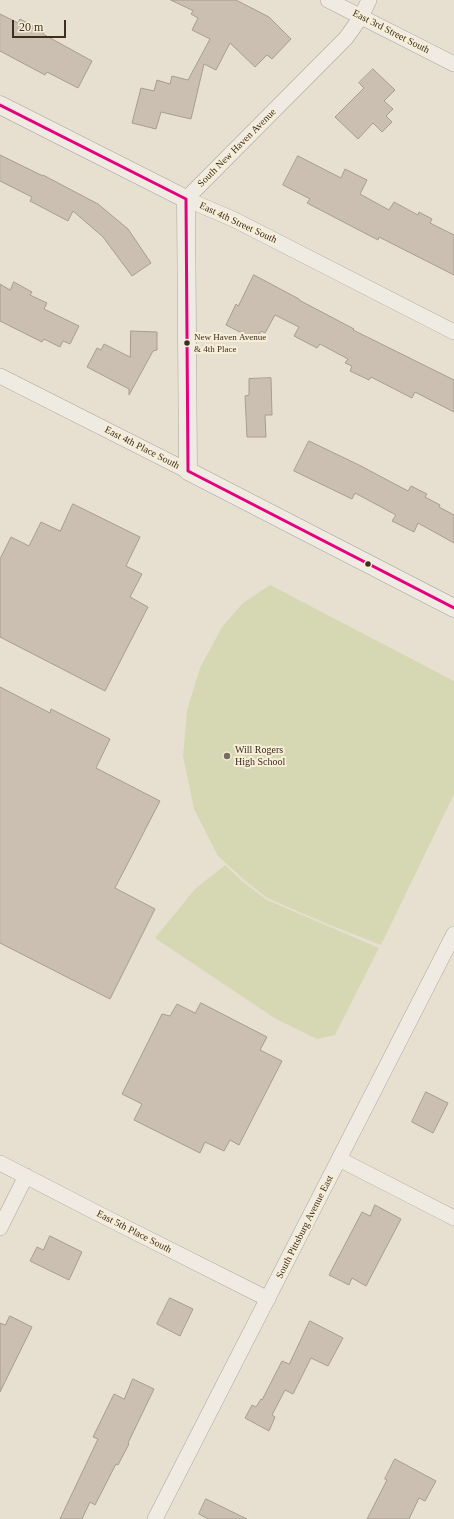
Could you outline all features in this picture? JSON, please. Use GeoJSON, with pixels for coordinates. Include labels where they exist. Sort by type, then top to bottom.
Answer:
{"type":"FeatureCollection","features":[{"type":"Feature","properties":{"kind":"street","name":"East 3rd Street South"},"geometry":{"type":"LineString","coordinates":[[328,0],[454,64]]}},
{"type":"Feature","properties":{"kind":"street","name":"South New Haven Avenue"},"geometry":{"type":"LineString","coordinates":[[186,199],[346,38],[361,17],[369,0]]}},
{"type":"Feature","properties":{"kind":"street","name":"East 4th Street South"},"geometry":{"type":"LineString","coordinates":[[0,105],[186,199],[233,219],[454,332]]}},
{"type":"Feature","properties":{"kind":"street"},"geometry":{"type":"LineString","coordinates":[[186,199],[188,471]]}},
{"type":"Feature","properties":{"kind":"street","name":"East 4th Place South"},"geometry":{"type":"LineString","coordinates":[[0,376],[454,608]]}},
{"type":"Feature","properties":{"kind":"street","name":"South Pittsburg Avenue East"},"geometry":{"type":"LineString","coordinates":[[155,1519],[454,934]]}},
{"type":"Feature","properties":{"kind":"street"},"geometry":{"type":"LineString","coordinates":[[339,1159],[454,1218]]}},
{"type":"Feature","properties":{"kind":"street","name":"East 5th Place South"},"geometry":{"type":"LineString","coordinates":[[0,1163],[268,1299]]}},
{"type":"Feature","properties":{"kind":"street"},"geometry":{"type":"LineString","coordinates":[[0,1228],[26,1176]]}},
{"type":"Feature","properties":{"kind":"green space"},"geometry":{"type":"Polygon","coordinates":[[[270,585],[454,681],[454,794],[381,945],[267,898],[218,856],[194,809],[183,756],[187,710],[200,668],[222,627],[243,603],[270,585]]]}},
{"type":"Feature","properties":{"kind":"green space"},"geometry":{"type":"Polygon","coordinates":[[[225,865],[242,881],[267,900],[379,948],[335,1035],[317,1039],[276,1019],[155,938],[195,889],[225,865]]]}},
{"type":"Feature","properties":{"kind":"building"},"geometry":{"type":"Polygon","coordinates":[[[171,0],[236,0],[269,17],[291,39],[272,59],[267,55],[255,67],[230,43],[216,70],[204,64],[191,119],[161,112],[156,129],[132,123],[141,88],[154,91],[157,80],[170,84],[172,76],[188,80],[210,39],[192,30],[198,18],[191,14],[193,11],[171,0]]]}},
{"type":"Feature","properties":{"kind":"building"},"geometry":{"type":"Polygon","coordinates":[[[0,14],[18,23],[20,19],[44,32],[43,34],[92,61],[78,88],[47,72],[45,75],[0,51],[0,14]]]}},
{"type":"Feature","properties":{"kind":"building"},"geometry":{"type":"Polygon","coordinates":[[[373,69],[395,90],[384,101],[393,109],[386,116],[392,122],[382,132],[373,123],[358,139],[335,117],[364,88],[359,83],[373,69]]]}},
{"type":"Feature","properties":{"kind":"building"},"geometry":{"type":"Polygon","coordinates":[[[0,155],[43,175],[98,204],[128,229],[151,263],[132,276],[103,237],[73,211],[68,221],[30,201],[32,197],[0,181],[0,155]]]}},
{"type":"Feature","properties":{"kind":"building"},"geometry":{"type":"Polygon","coordinates":[[[298,156],[341,178],[345,169],[367,180],[360,194],[389,210],[394,202],[418,215],[419,212],[432,219],[430,223],[454,235],[454,275],[379,237],[378,240],[307,203],[310,199],[283,185],[298,156]]]}},
{"type":"Feature","properties":{"kind":"building"},"geometry":{"type":"Polygon","coordinates":[[[254,275],[354,329],[353,330],[454,380],[454,412],[415,392],[412,398],[371,377],[369,380],[350,371],[352,366],[345,363],[348,359],[320,344],[317,348],[294,336],[299,327],[275,315],[265,333],[261,331],[256,340],[226,325],[236,304],[238,306],[254,275]]]}},
{"type":"Feature","properties":{"kind":"building"},"geometry":{"type":"Polygon","coordinates":[[[14,282],[32,292],[30,295],[47,303],[44,309],[79,326],[70,344],[63,341],[60,347],[44,339],[42,342],[0,321],[0,284],[10,290],[14,282]]]}},
{"type":"Feature","properties":{"kind":"building"},"geometry":{"type":"Polygon","coordinates":[[[131,331],[157,332],[157,350],[153,351],[129,395],[129,389],[87,367],[97,348],[101,350],[104,344],[130,357],[131,331]]]}},
{"type":"Feature","properties":{"kind":"building"},"geometry":{"type":"Polygon","coordinates":[[[271,378],[272,415],[265,415],[266,437],[247,437],[245,396],[249,395],[249,379],[271,378]]]}},
{"type":"Feature","properties":{"kind":"building"},"geometry":{"type":"Polygon","coordinates":[[[309,441],[408,491],[411,486],[427,494],[425,497],[454,515],[454,543],[418,523],[414,532],[392,521],[396,515],[355,493],[352,499],[294,471],[309,441]]]}},
{"type":"Feature","properties":{"kind":"building"},"geometry":{"type":"Polygon","coordinates":[[[73,504],[140,537],[126,566],[142,574],[130,597],[148,607],[105,691],[0,637],[0,559],[11,537],[29,546],[41,522],[60,531],[73,504]]]}},
{"type":"Feature","properties":{"kind":"building"},"geometry":{"type":"Polygon","coordinates":[[[0,687],[50,713],[51,709],[110,739],[96,768],[160,801],[115,888],[155,909],[110,999],[0,943],[0,687]]]}},
{"type":"Feature","properties":{"kind":"building"},"geometry":{"type":"Polygon","coordinates":[[[201,1003],[267,1037],[260,1050],[282,1061],[239,1145],[230,1140],[224,1151],[205,1142],[200,1153],[134,1120],[142,1104],[122,1094],[162,1014],[170,1016],[177,1004],[195,1013],[201,1003]]]}},
{"type":"Feature","properties":{"kind":"building"},"geometry":{"type":"Polygon","coordinates":[[[426,1092],[448,1103],[433,1133],[412,1122],[426,1092]]]}},
{"type":"Feature","properties":{"kind":"building"},"geometry":{"type":"Polygon","coordinates":[[[375,1205],[401,1219],[366,1286],[352,1278],[349,1285],[329,1275],[362,1212],[370,1216],[375,1205]]]}},
{"type":"Feature","properties":{"kind":"building"},"geometry":{"type":"Polygon","coordinates":[[[50,1236],[82,1252],[69,1280],[30,1261],[37,1247],[43,1250],[50,1236]]]}},
{"type":"Feature","properties":{"kind":"building"},"geometry":{"type":"Polygon","coordinates":[[[170,1298],[193,1309],[180,1336],[157,1324],[170,1298]]]}},
{"type":"Feature","properties":{"kind":"building"},"geometry":{"type":"Polygon","coordinates":[[[10,1316],[32,1327],[0,1392],[0,1323],[5,1325],[10,1316]]]}},
{"type":"Feature","properties":{"kind":"building"},"geometry":{"type":"Polygon","coordinates":[[[310,1321],[343,1338],[328,1366],[311,1358],[293,1394],[285,1390],[272,1415],[275,1417],[269,1431],[245,1418],[252,1405],[256,1407],[261,1399],[262,1400],[282,1361],[289,1364],[310,1321]]]}},
{"type":"Feature","properties":{"kind":"building"},"geometry":{"type":"Polygon","coordinates":[[[133,1379],[154,1389],[128,1443],[129,1444],[118,1465],[116,1464],[95,1505],[90,1502],[82,1519],[60,1519],[98,1439],[93,1437],[114,1394],[124,1399],[133,1379]]]}},
{"type":"Feature","properties":{"kind":"building"},"geometry":{"type":"Polygon","coordinates":[[[395,1459],[436,1481],[425,1501],[419,1498],[409,1519],[367,1519],[387,1480],[385,1479],[395,1459]]]}},
{"type":"Feature","properties":{"kind":"building"},"geometry":{"type":"Polygon","coordinates":[[[206,1499],[247,1519],[208,1519],[199,1514],[206,1499]]]}},
{"type":"Feature","properties":{"kind":"transit line"},"geometry":{"type":"LineString","coordinates":[[0,105],[186,199],[188,471],[454,608]]}},
{"type":"Feature","properties":{"kind":"place","name":"New Haven Avenue & 4th Place"},"geometry":{"type":"Point","coordinates":[187,343]}},
{"type":"Feature","properties":{"kind":"place","name":"Will Rogers High School"},"geometry":{"type":"Point","coordinates":[227,756]}}]}
